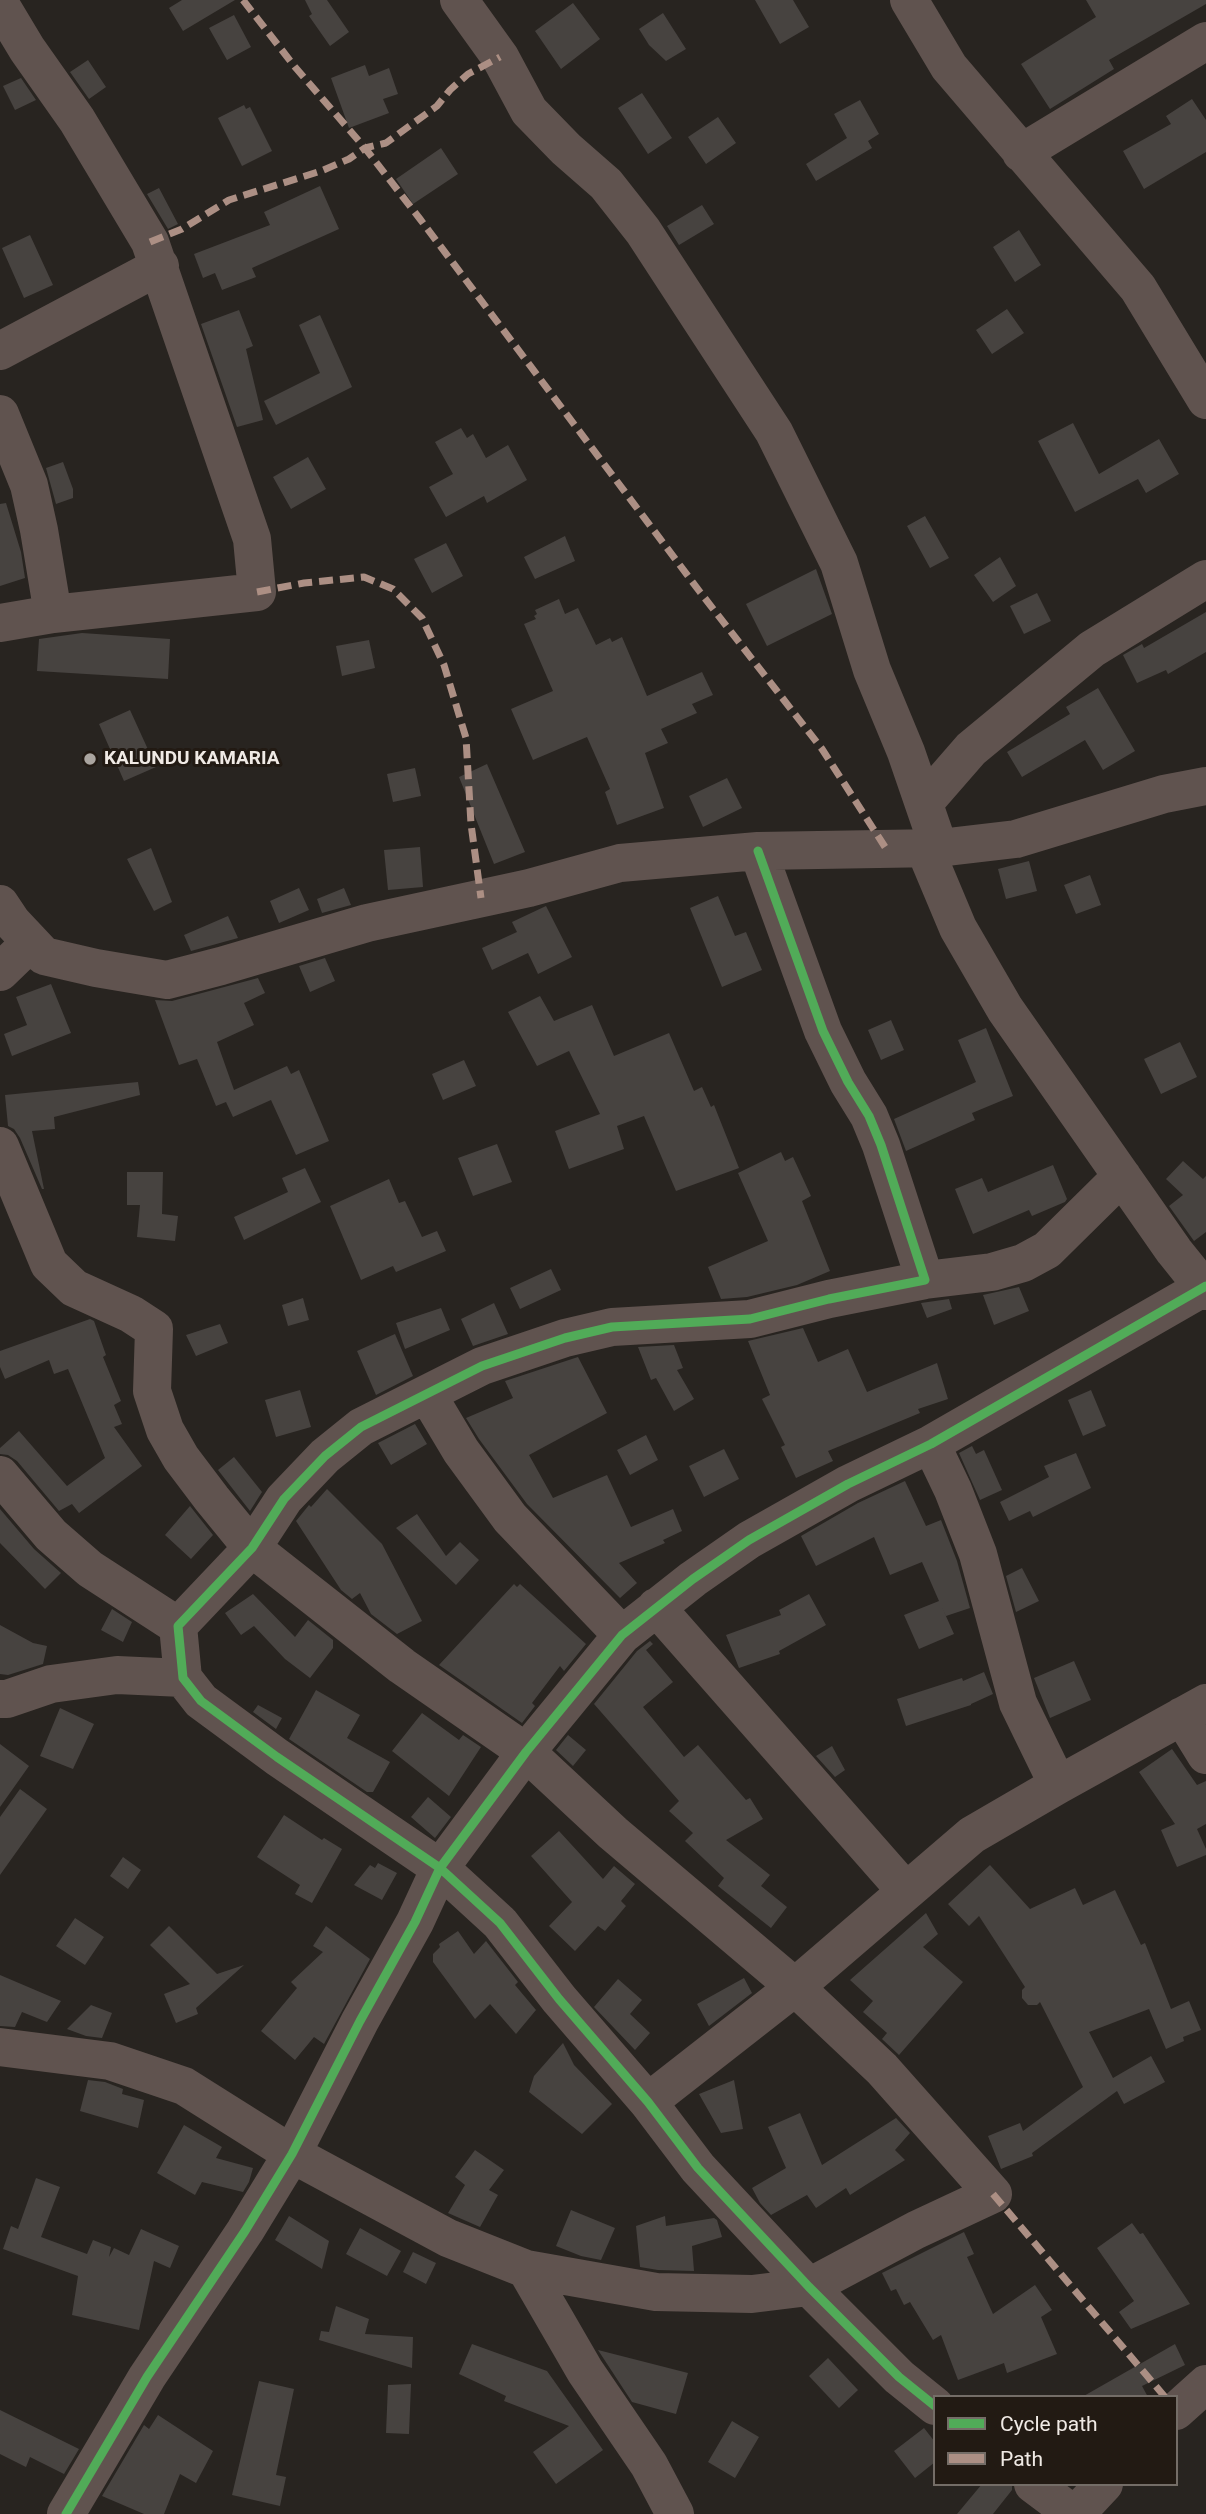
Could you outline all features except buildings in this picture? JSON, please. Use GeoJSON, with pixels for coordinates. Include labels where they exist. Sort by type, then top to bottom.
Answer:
{"type":"FeatureCollection","features":[{"type":"Feature","properties":{"kind":"street"},"geometry":{"type":"LineString","coordinates":[[66,2514],[147,2377],[245,2231],[292,2154],[360,2021],[415,1922],[440,1868],[526,1752],[622,1635],[749,1540],[848,1484],[931,1444],[1205,1288],[1174,1251],[1004,1009],[958,928],[931,848],[924,803],[872,670],[839,563],[775,432],[643,231],[606,184],[566,149],[530,111],[500,57],[459,0]]}},
{"type":"Feature","properties":{"kind":"street"},"geometry":{"type":"LineString","coordinates":[[909,0],[949,67],[1139,288],[1206,400]]}},
{"type":"Feature","properties":{"kind":"street"},"geometry":{"type":"LineString","coordinates":[[0,4],[27,49],[77,120],[150,242],[252,539],[257,592],[53,614],[0,623]]}},
{"type":"Feature","properties":{"kind":"street"},"geometry":{"type":"LineString","coordinates":[[1021,153],[1206,41]]}},
{"type":"Feature","properties":{"kind":"street"},"geometry":{"type":"LineString","coordinates":[[0,351],[61,316],[160,266]]}},
{"type":"Feature","properties":{"kind":"street"},"geometry":{"type":"LineString","coordinates":[[0,414],[29,485],[53,614]]}},
{"type":"Feature","properties":{"kind":"street"},"geometry":{"type":"LineString","coordinates":[[924,803],[971,749],[1092,649],[1206,579]]}},
{"type":"Feature","properties":{"kind":"street"},"geometry":{"type":"LineString","coordinates":[[0,904],[30,943],[44,956],[167,980],[368,923],[529,888],[620,863],[758,851],[931,848],[1016,839],[1164,794],[1206,786]]}},
{"type":"Feature","properties":{"kind":"street"},"geometry":{"type":"LineString","coordinates":[[758,851],[823,1031],[848,1082],[869,1116],[881,1145],[925,1280]]}},
{"type":"Feature","properties":{"kind":"street"},"geometry":{"type":"LineString","coordinates":[[0,972],[30,943]]}},
{"type":"Feature","properties":{"kind":"street"},"geometry":{"type":"LineString","coordinates":[[0,1146],[49,1264],[74,1288],[131,1314],[154,1329],[152,1391],[165,1430],[189,1468],[253,1548],[402,1666],[526,1752],[613,1833],[795,1987],[882,2069],[993,2194],[916,2230],[809,2287],[752,2294],[656,2292],[526,2269],[448,2238],[292,2154],[184,2086],[110,2061],[0,2047]]}},
{"type":"Feature","properties":{"kind":"street"},"geometry":{"type":"LineString","coordinates":[[933,2404],[899,2377],[809,2287],[698,2168],[648,2102],[559,1998],[500,1923],[440,1868],[201,1701],[183,1678],[178,1626],[253,1548],[284,1499],[326,1456],[361,1427],[482,1366],[565,1338],[612,1327],[750,1319],[829,1299],[925,1280],[992,1272],[1023,1263],[1047,1250],[1122,1176]]}},
{"type":"Feature","properties":{"kind":"street"},"geometry":{"type":"LineString","coordinates":[[427,1394],[461,1451],[510,1518],[622,1635]]}},
{"type":"Feature","properties":{"kind":"street"},"geometry":{"type":"LineString","coordinates":[[931,1444],[953,1490],[978,1554],[1018,1703],[1058,1784]]}},
{"type":"Feature","properties":{"kind":"street"},"geometry":{"type":"LineString","coordinates":[[0,1475],[51,1535],[90,1569],[178,1626]]}},
{"type":"Feature","properties":{"kind":"street"},"geometry":{"type":"LineString","coordinates":[[656,1607],[905,1891]]}},
{"type":"Feature","properties":{"kind":"street"},"geometry":{"type":"LineString","coordinates":[[0,1699],[51,1684],[117,1675],[183,1678]]}},
{"type":"Feature","properties":{"kind":"street"},"geometry":{"type":"LineString","coordinates":[[648,2102],[795,1987],[972,1835],[1058,1784],[1194,1710],[1206,1755]]}},
{"type":"Feature","properties":{"kind":"street"},"geometry":{"type":"LineString","coordinates":[[526,2269],[585,2371],[649,2465],[675,2514]]}},
{"type":"Feature","properties":{"kind":"street"},"geometry":{"type":"LineString","coordinates":[[1178,2409],[1206,2384]]}},
{"type":"Feature","properties":{"kind":"street"},"geometry":{"type":"LineString","coordinates":[[1036,2486],[1074,2514],[1102,2486]]}},
{"type":"Feature","properties":{"kind":"marked path"},"geometry":{"type":"LineString","coordinates":[[243,0],[420,219],[700,592],[822,749],[885,847]]}},
{"type":"Feature","properties":{"kind":"marked path"},"geometry":{"type":"LineString","coordinates":[[150,242],[182,229],[229,200],[321,171],[349,159],[365,148],[386,143],[437,106],[468,74],[500,57]]}},
{"type":"Feature","properties":{"kind":"marked path"},"geometry":{"type":"LineString","coordinates":[[257,592],[304,583],[364,577],[393,589],[422,618],[444,665],[466,738],[471,824],[481,898]]}},
{"type":"Feature","properties":{"kind":"marked path"},"geometry":{"type":"LineString","coordinates":[[993,2194],[1163,2395]]}},
{"type":"Feature","properties":{"kind":"cycle path"},"geometry":{"type":"LineString","coordinates":[[758,851],[823,1031],[848,1082],[869,1116],[881,1145],[925,1280],[829,1299],[750,1319],[612,1327],[565,1338],[482,1366],[361,1427],[325,1456],[284,1499],[252,1548],[178,1626],[183,1678],[201,1701],[277,1757],[440,1868],[500,1923],[559,1999],[648,2102],[698,2168],[809,2287],[899,2377],[933,2404]]}},
{"type":"Feature","properties":{"kind":"cycle path"},"geometry":{"type":"LineString","coordinates":[[66,2514],[147,2377],[245,2231],[292,2154],[360,2021],[415,1922],[440,1868],[526,1752],[622,1635],[693,1579],[749,1540],[848,1484],[931,1444],[1206,1286]]}},
{"type":"Feature","properties":{"kind":"place","name":"KALUNDU KAMARIA"},"geometry":{"type":"Point","coordinates":[90,759]}}]}
